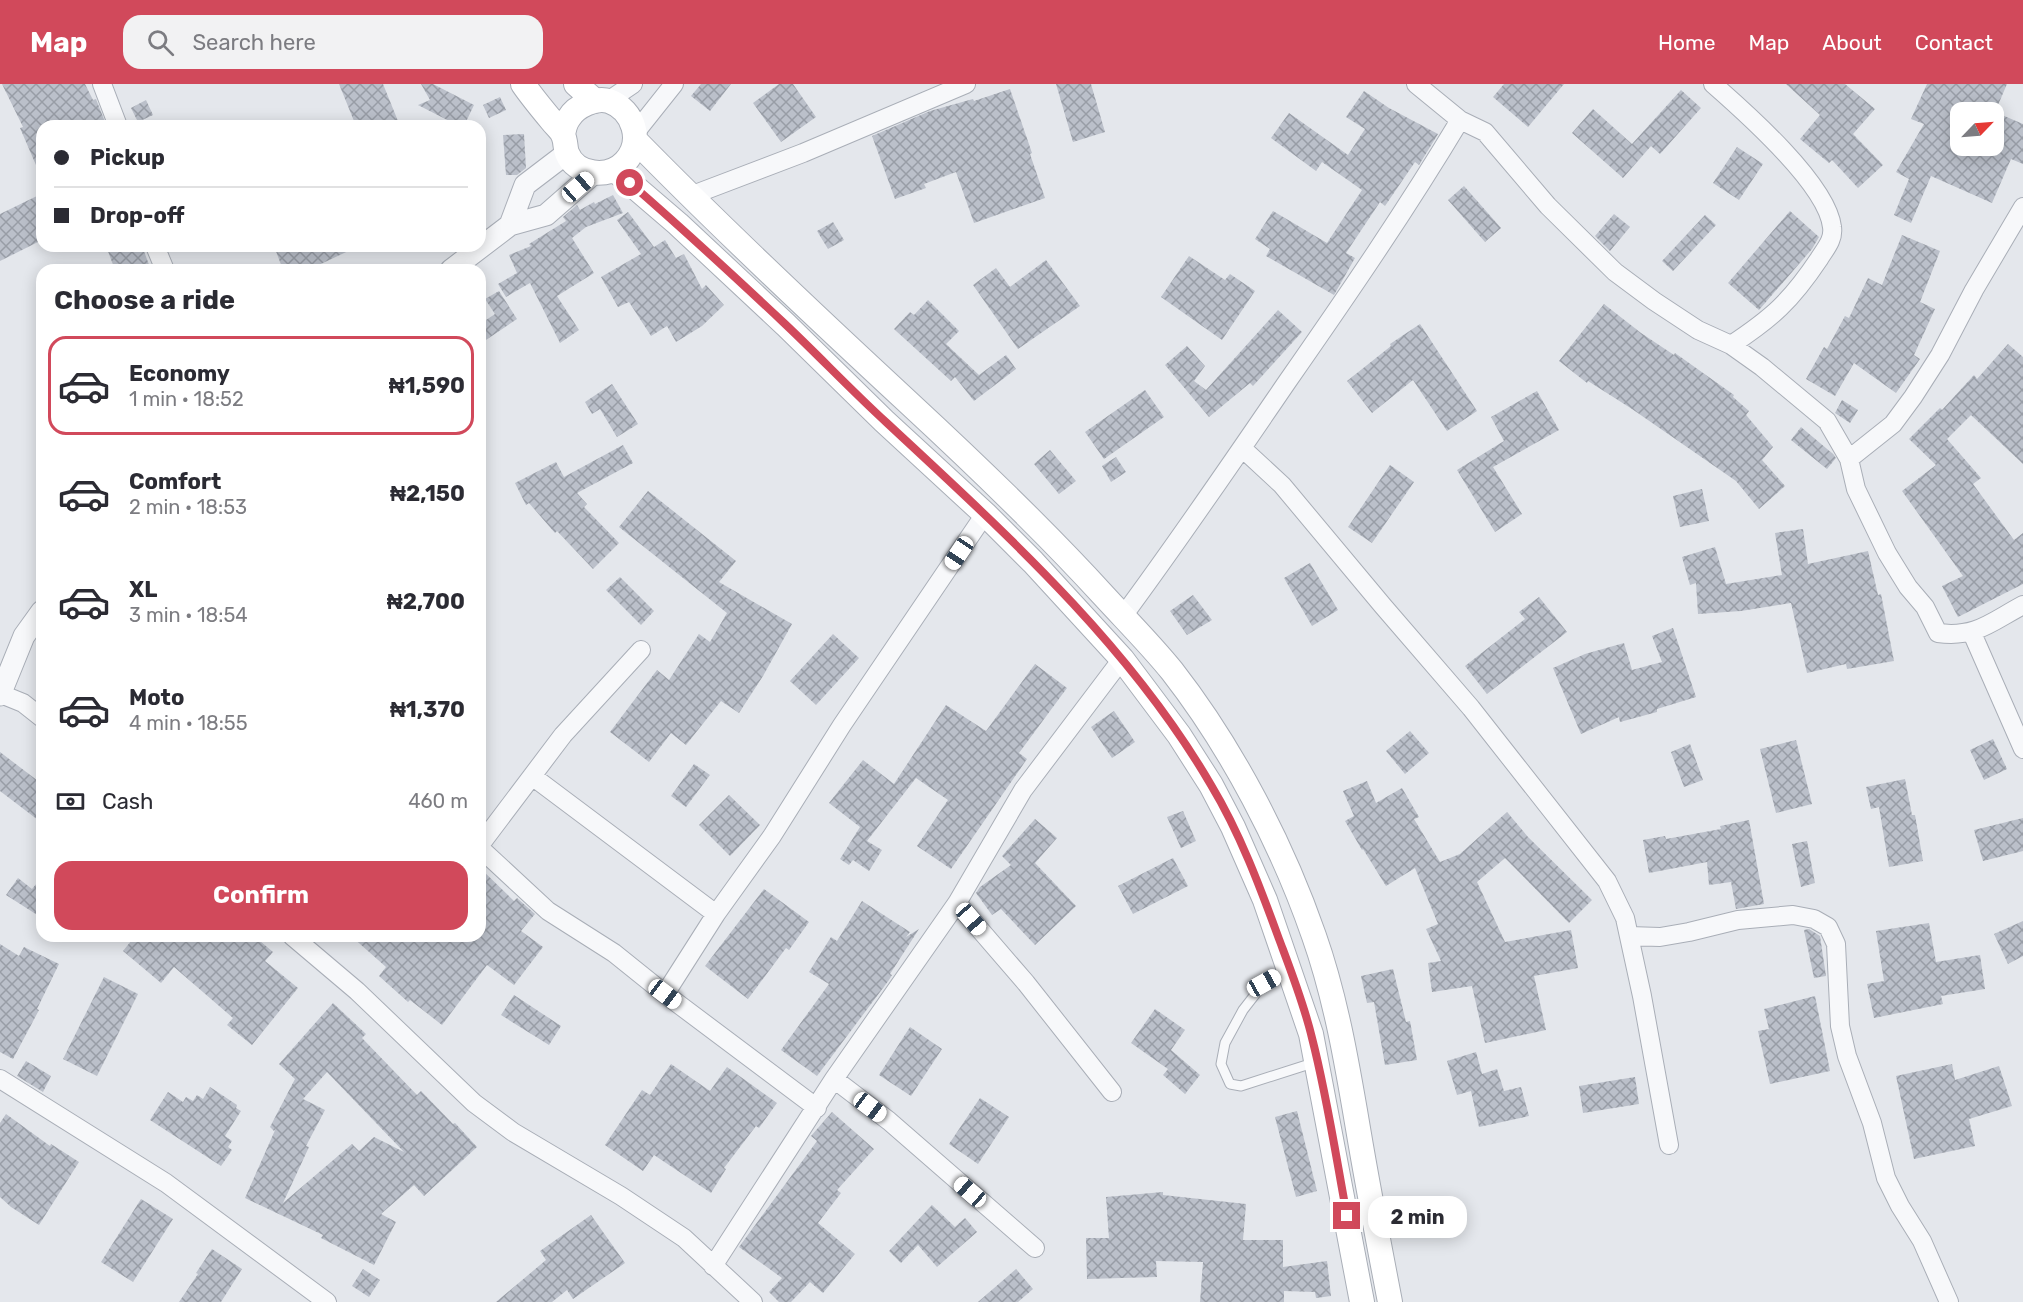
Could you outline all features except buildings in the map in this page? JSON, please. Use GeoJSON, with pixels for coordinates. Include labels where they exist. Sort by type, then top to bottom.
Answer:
{"type":"FeatureCollection","features":[{"type":"Feature","properties":{"kind":"main road"},"geometry":{"type":"LineString","coordinates":[[523,84],[565,144],[577,166],[604,172],[694,239],[786,324],[884,421],[986,514],[1122,659],[1179,735],[1211,785],[1233,827],[1265,900],[1311,1034],[1362,1302]]}},
{"type":"Feature","properties":{"kind":"main road"},"geometry":{"type":"LineString","coordinates":[[576,84],[602,101],[621,108],[628,115],[635,136],[690,196],[794,297],[975,464],[1053,541],[1171,670],[1210,726],[1253,797],[1286,865],[1314,934],[1328,979],[1349,1077],[1390,1302]]}},
{"type":"Feature","properties":{"kind":"main road"},"geometry":{"type":"LineString","coordinates":[[565,144],[568,118],[574,111],[584,104],[602,101]]}},
{"type":"Feature","properties":{"kind":"main road"},"geometry":{"type":"LineString","coordinates":[[604,172],[625,163],[632,153],[635,136]]}},
{"type":"Feature","properties":{"kind":"street"},"geometry":{"type":"LineString","coordinates":[[102,84],[116,120]]}},
{"type":"Feature","properties":{"kind":"street"},"geometry":{"type":"LineString","coordinates":[[602,101],[633,84]]}},
{"type":"Feature","properties":{"kind":"street"},"geometry":{"type":"LineString","coordinates":[[635,136],[674,84]]}},
{"type":"Feature","properties":{"kind":"street"},"geometry":{"type":"LineString","coordinates":[[690,196],[803,153],[966,84]]}},
{"type":"Feature","properties":{"kind":"street"},"geometry":{"type":"LineString","coordinates":[[1416,84],[1460,120],[1485,132],[1548,206],[1615,272],[1698,330],[1731,345],[1762,367],[1827,421],[1849,459],[1856,489],[1887,553],[1908,587],[1925,607],[1938,633],[1956,635],[1972,633],[2023,605]]}},
{"type":"Feature","properties":{"kind":"street"},"geometry":{"type":"LineString","coordinates":[[1713,84],[1755,121],[1811,183],[1824,205],[1832,226],[1832,239],[1806,279],[1787,302],[1764,323],[1731,345]]}},
{"type":"Feature","properties":{"kind":"street"},"geometry":{"type":"LineString","coordinates":[[1123,616],[1187,529],[1414,196],[1460,120]]}},
{"type":"Feature","properties":{"kind":"street"},"geometry":{"type":"LineString","coordinates":[[510,225],[525,185],[565,144]]}},
{"type":"Feature","properties":{"kind":"street"},"geometry":{"type":"LineString","coordinates":[[486,243],[510,225],[546,215],[604,172]]}},
{"type":"Feature","properties":{"kind":"street"},"geometry":{"type":"LineString","coordinates":[[1849,459],[1893,424],[1913,397],[1940,355],[1974,290],[2023,207]]}},
{"type":"Feature","properties":{"kind":"street"},"geometry":{"type":"LineString","coordinates":[[459,264],[475,252]]}},
{"type":"Feature","properties":{"kind":"street"},"geometry":{"type":"LineString","coordinates":[[1242,448],[1282,485],[1512,758],[1606,881],[1619,902],[1629,936],[1669,1145]]}},
{"type":"Feature","properties":{"kind":"street"},"geometry":{"type":"LineString","coordinates":[[665,994],[716,914],[772,836],[842,725],[986,514]]}},
{"type":"Feature","properties":{"kind":"street"},"geometry":{"type":"LineString","coordinates":[[36,619],[24,636],[0,694],[23,703],[36,713]]}},
{"type":"Feature","properties":{"kind":"street"},"geometry":{"type":"LineString","coordinates":[[1972,633],[2023,749]]}},
{"type":"Feature","properties":{"kind":"street"},"geometry":{"type":"LineString","coordinates":[[486,838],[563,735],[640,650]]}},
{"type":"Feature","properties":{"kind":"street"},"geometry":{"type":"LineString","coordinates":[[713,1266],[834,1079],[957,903],[1023,790],[1122,659]]}},
{"type":"Feature","properties":{"kind":"street"},"geometry":{"type":"LineString","coordinates":[[532,776],[716,914]]}},
{"type":"Feature","properties":{"kind":"street"},"geometry":{"type":"LineString","coordinates":[[486,852],[548,911],[614,953],[817,1108]]}},
{"type":"Feature","properties":{"kind":"street"},"geometry":{"type":"LineString","coordinates":[[957,903],[1026,983],[1112,1092]]}},
{"type":"Feature","properties":{"kind":"street"},"geometry":{"type":"LineString","coordinates":[[1629,936],[1660,937],[1738,920],[1793,915],[1814,919],[1828,927],[1836,944],[1840,1026],[1847,1056],[1872,1123],[1886,1178],[1922,1241],[1949,1302]]}},
{"type":"Feature","properties":{"kind":"street"},"geometry":{"type":"LineString","coordinates":[[299,942],[357,991],[474,1103],[523,1138],[621,1196],[684,1238],[753,1302]]}},
{"type":"Feature","properties":{"kind":"street"},"geometry":{"type":"LineString","coordinates":[[0,1079],[166,1183],[327,1302]]}},
{"type":"Feature","properties":{"kind":"street"},"geometry":{"type":"LineString","coordinates":[[834,1079],[889,1121],[1035,1248]]}},
{"type":"Feature","properties":{"kind":"lane"},"geometry":{"type":"LineString","coordinates":[[1290,969],[1264,983],[1243,1010],[1225,1043],[1221,1064],[1230,1084],[1241,1086],[1318,1062]]}},
{"type":"Feature","properties":{"kind":"route"},"geometry":{"type":"LineString","coordinates":[[630,183],[786,324],[884,421],[986,514],[1122,659],[1179,735],[1211,785],[1233,827],[1265,900],[1290,969],[1318,1062],[1347,1216]]}}]}
